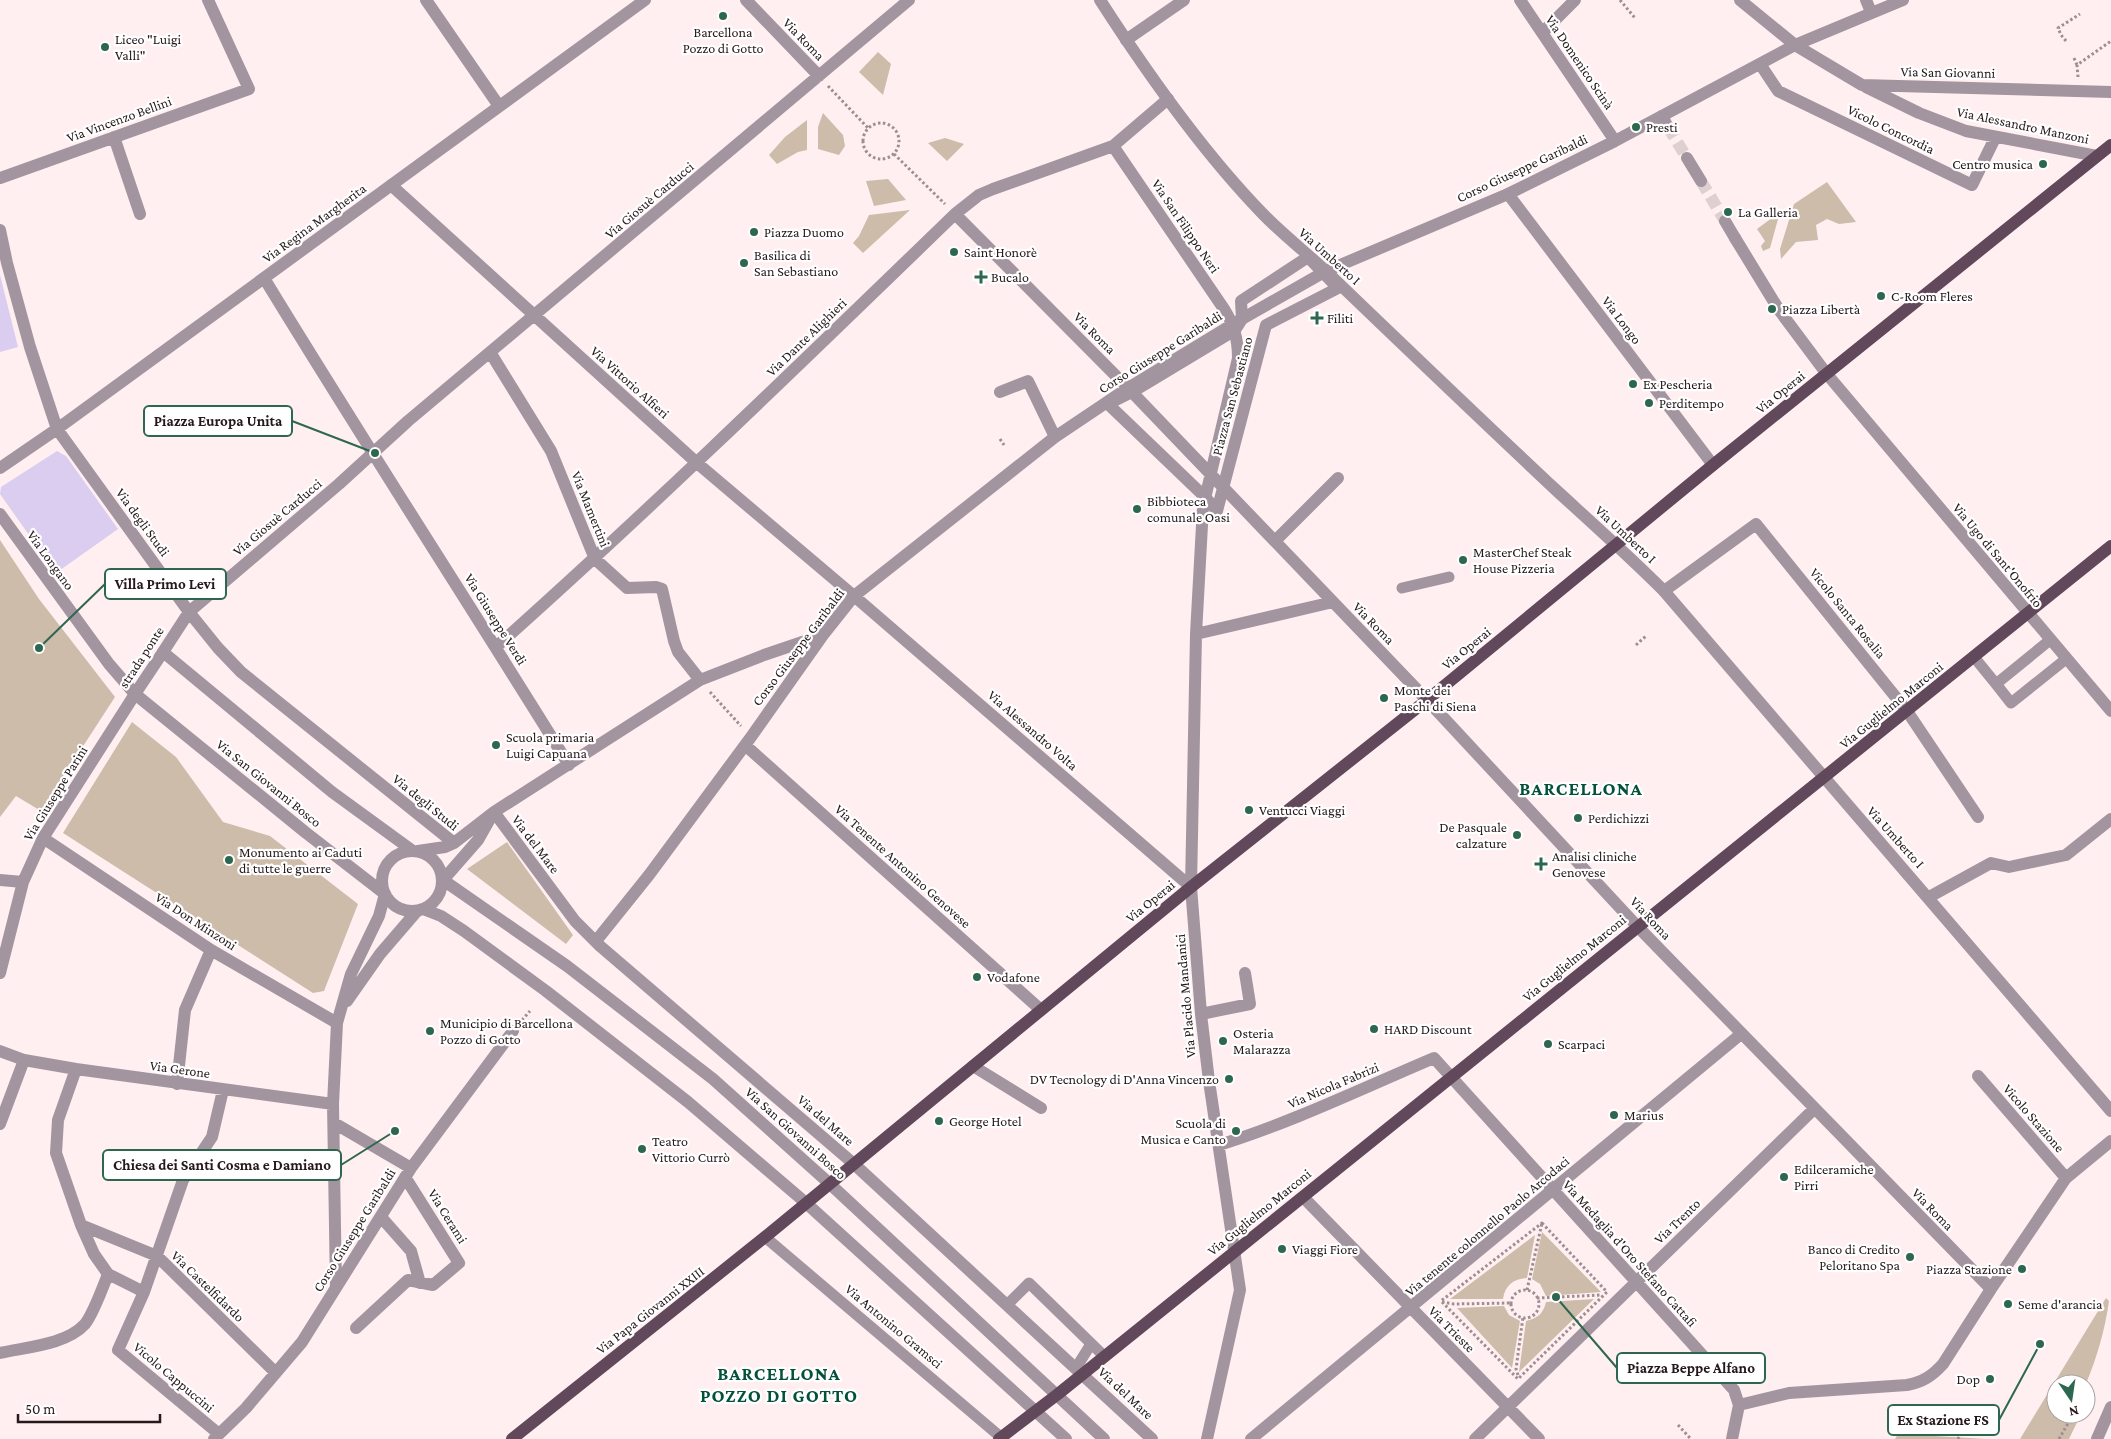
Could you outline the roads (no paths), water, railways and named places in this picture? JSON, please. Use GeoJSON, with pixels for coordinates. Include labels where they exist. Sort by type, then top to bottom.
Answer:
{"type":"FeatureCollection","features":[{"type":"Feature","properties":{"kind":"main road","name":"Via Operai"},"geometry":{"type":"LineString","coordinates":[[830,1184],[1191,887],[1427,700],[1826,373],[2111,145]]}},
{"type":"Feature","properties":{"kind":"main road","name":"Via Guglielmo Marconi"},"geometry":{"type":"LineString","coordinates":[[1001,1438],[1058,1394],[1080,1371],[1104,1356],[1303,1197],[2111,546]]}},
{"type":"Feature","properties":{"kind":"main road","name":"Via Papa Giovanni XXIII"},"geometry":{"type":"LineString","coordinates":[[512,1439],[830,1184]]}},
{"type":"Feature","properties":{"kind":"street","name":"Via Vincenzo Bellini"},"geometry":{"type":"LineString","coordinates":[[0,178],[249,89],[208,0]]}},
{"type":"Feature","properties":{"kind":"street"},"geometry":{"type":"LineString","coordinates":[[426,0],[499,106]]}},
{"type":"Feature","properties":{"kind":"street","name":"Via Regina Margherita"},"geometry":{"type":"LineString","coordinates":[[0,468],[57,429],[645,0]]}},
{"type":"Feature","properties":{"kind":"street","name":"Via Roma"},"geometry":{"type":"LineString","coordinates":[[746,0],[819,76]]}},
{"type":"Feature","properties":{"kind":"street","name":"Via Giosuè Carducci"},"geometry":{"type":"LineString","coordinates":[[189,612],[339,484],[408,421],[909,0]]}},
{"type":"Feature","properties":{"kind":"street","name":"Via Umberto I"},"geometry":{"type":"LineString","coordinates":[[1100,0],[1168,99],[1231,179],[1261,212],[1664,591],[1823,778],[2111,1110]]}},
{"type":"Feature","properties":{"kind":"street"},"geometry":{"type":"LineString","coordinates":[[1126,40],[1184,0]]}},
{"type":"Feature","properties":{"kind":"street","name":"Via Domenico Scinà"},"geometry":{"type":"LineString","coordinates":[[1520,0],[1615,141]]}},
{"type":"Feature","properties":{"kind":"street"},"geometry":{"type":"LineString","coordinates":[[1543,32],[1575,0]]}},
{"type":"Feature","properties":{"kind":"street","name":"Via San Giovanni"},"geometry":{"type":"LineString","coordinates":[[1740,0],[1795,45],[1862,85],[2111,92]]}},
{"type":"Feature","properties":{"kind":"street","name":"Corso Giuseppe Garibaldi"},"geometry":{"type":"LineString","coordinates":[[596,941],[649,875],[823,635],[854,596],[1055,437],[1324,272],[1508,194],[1615,141],[1869,6],[1903,0]]}},
{"type":"Feature","properties":{"kind":"street","name":"Vicolo Concordia"},"geometry":{"type":"LineString","coordinates":[[1760,64],[1778,91],[1972,185],[1996,138]]}},
{"type":"Feature","properties":{"kind":"street","name":"Via Alessandro Manzoni"},"geometry":{"type":"LineString","coordinates":[[1862,85],[1941,123],[1996,138],[2097,156]]}},
{"type":"Feature","properties":{"kind":"street","name":"Via Dante Alighieri"},"geometry":{"type":"LineString","coordinates":[[496,647],[595,559],[697,463],[955,214],[979,195],[993,188],[1113,146],[1168,99]]}},
{"type":"Feature","properties":{"kind":"street"},"geometry":{"type":"LineString","coordinates":[[1662,116],[1668,127]]}},
{"type":"Feature","properties":{"kind":"street"},"geometry":{"type":"LineString","coordinates":[[114,137],[140,214]]}},
{"type":"Feature","properties":{"kind":"street","name":"Via San Filippo Neri"},"geometry":{"type":"LineString","coordinates":[[1113,146],[1237,324]]}},
{"type":"Feature","properties":{"kind":"street"},"geometry":{"type":"LineString","coordinates":[[1687,158],[1701,181]]}},
{"type":"Feature","properties":{"kind":"street","name":"Via Vittorio Alfieri"},"geometry":{"type":"LineString","coordinates":[[391,185],[697,463],[854,596]]}},
{"type":"Feature","properties":{"kind":"street","name":"Via Longo"},"geometry":{"type":"LineString","coordinates":[[1508,194],[1713,465]]}},
{"type":"Feature","properties":{"kind":"street","name":"Via Roma"},"geometry":{"type":"LineString","coordinates":[[955,214],[1130,390],[1427,700],[1637,926],[1991,1289]]}},
{"type":"Feature","properties":{"kind":"street"},"geometry":{"type":"LineString","coordinates":[[1725,221],[1779,310],[1826,373]]}},
{"type":"Feature","properties":{"kind":"street","name":"Via degli Studi"},"geometry":{"type":"LineString","coordinates":[[0,230],[30,347],[57,429],[189,612],[218,648],[255,684],[454,843]]}},
{"type":"Feature","properties":{"kind":"street","name":"Piazza San Sebastiano"},"geometry":{"type":"LineString","coordinates":[[1130,390],[1108,404],[1206,497],[1217,511],[1266,326],[1338,288],[1308,258],[1241,301],[1237,324],[1238,358],[1210,475],[1206,497],[1201,544]]}},
{"type":"Feature","properties":{"kind":"street","name":"Via Giuseppe Verdi"},"geometry":{"type":"LineString","coordinates":[[264,278],[350,419],[398,490],[569,765]]}},
{"type":"Feature","properties":{"kind":"street","name":"Via Mamertini"},"geometry":{"type":"LineString","coordinates":[[490,352],[551,451],[595,559],[627,588],[656,587],[662,589],[676,647],[700,680]]}},
{"type":"Feature","properties":{"kind":"street","name":"Via Ugo di Sant'Onofrio"},"geometry":{"type":"LineString","coordinates":[[1826,373],[2111,711]]}},
{"type":"Feature","properties":{"kind":"street"},"geometry":{"type":"LineString","coordinates":[[1000,392],[1028,381],[1055,437]]}},
{"type":"Feature","properties":{"kind":"street"},"geometry":{"type":"LineString","coordinates":[[1275,541],[1338,478]]}},
{"type":"Feature","properties":{"kind":"street","name":"Via Longano"},"geometry":{"type":"LineString","coordinates":[[0,514],[109,664],[135,694]]}},
{"type":"Feature","properties":{"kind":"street","name":"Vicolo Santa Rosalia"},"geometry":{"type":"LineString","coordinates":[[1664,591],[1756,524],[1907,710],[1978,817]]}},
{"type":"Feature","properties":{"kind":"street","name":"Via Placido Mandanici"},"geometry":{"type":"LineString","coordinates":[[1201,544],[1196,634],[1191,887],[1201,1014],[1209,1081],[1240,1290],[1207,1439]]}},
{"type":"Feature","properties":{"kind":"street","name":"Via Alessandro Volta"},"geometry":{"type":"LineString","coordinates":[[854,596],[1191,887]]}},
{"type":"Feature","properties":{"kind":"street"},"geometry":{"type":"LineString","coordinates":[[1196,634],[1333,602]]}},
{"type":"Feature","properties":{"kind":"street","name":"strada ponte"},"geometry":{"type":"LineString","coordinates":[[119,718],[189,612]]}},
{"type":"Feature","properties":{"kind":"street"},"geometry":{"type":"LineString","coordinates":[[336,1288],[333,1104],[338,1023],[351,974],[379,916],[385,894],[382,878],[388,864],[398,854],[445,847],[454,843],[494,812],[700,680],[823,635]]}},
{"type":"Feature","properties":{"kind":"street"},"geometry":{"type":"LineString","coordinates":[[163,652],[332,792],[416,851],[428,855],[436,863],[442,880]]}},
{"type":"Feature","properties":{"kind":"street","name":"Via San Giovanni Bosco"},"geometry":{"type":"LineString","coordinates":[[135,694],[305,832],[385,894]]}},
{"type":"Feature","properties":{"kind":"street","name":"Via Giuseppe Parini"},"geometry":{"type":"LineString","coordinates":[[0,973],[23,882],[43,838],[119,718]]}},
{"type":"Feature","properties":{"kind":"street","name":"Via Tenente Antonino Genovese"},"geometry":{"type":"LineString","coordinates":[[748,741],[1041,1010]]}},
{"type":"Feature","properties":{"kind":"street"},"geometry":{"type":"LineString","coordinates":[[342,1007],[380,954],[420,910],[437,897],[442,880],[478,840],[494,812]]}},
{"type":"Feature","properties":{"kind":"street","name":"Via del Mare"},"geometry":{"type":"LineString","coordinates":[[494,812],[575,921],[854,1164],[1008,1304],[1152,1439]]}},
{"type":"Feature","properties":{"kind":"street"},"geometry":{"type":"LineString","coordinates":[[1928,897],[1991,863],[2009,867],[2066,855],[2111,819]]}},
{"type":"Feature","properties":{"kind":"street","name":"Via Don Minzoni"},"geometry":{"type":"LineString","coordinates":[[43,838],[211,950],[338,1023]]}},
{"type":"Feature","properties":{"kind":"street"},"geometry":{"type":"LineString","coordinates":[[0,880],[23,882]]}},
{"type":"Feature","properties":{"kind":"street","name":"Via San Giovanni Bosco"},"geometry":{"type":"LineString","coordinates":[[442,880],[567,966],[713,1079],[830,1184],[1058,1394],[1104,1439]]}},
{"type":"Feature","properties":{"kind":"street"},"geometry":{"type":"LineString","coordinates":[[385,894],[398,908],[420,910],[441,916],[464,931],[546,991],[688,1102],[806,1203],[1066,1439]]}},
{"type":"Feature","properties":{"kind":"street"},"geometry":{"type":"LineString","coordinates":[[177,1084],[185,1010],[211,950]]}},
{"type":"Feature","properties":{"kind":"street"},"geometry":{"type":"LineString","coordinates":[[1201,1014],[1250,1004],[1245,973]]}},
{"type":"Feature","properties":{"kind":"street","name":"Corso Giuseppe Garibaldi"},"geometry":{"type":"LineString","coordinates":[[216,1436],[246,1408],[302,1342],[408,1172],[513,1031]]}},
{"type":"Feature","properties":{"kind":"street","name":"Via tenente colonnello Paolo Arcodaci"},"geometry":{"type":"LineString","coordinates":[[1251,1439],[1411,1309],[1741,1034]]}},
{"type":"Feature","properties":{"kind":"street","name":"Via Gerone"},"geometry":{"type":"LineString","coordinates":[[0,1051],[24,1060],[76,1069],[333,1104]]}},
{"type":"Feature","properties":{"kind":"street","name":"Via Nicola Fabrizi"},"geometry":{"type":"LineString","coordinates":[[1219,1145],[1293,1119],[1434,1058],[1451,1077]]}},
{"type":"Feature","properties":{"kind":"street"},"geometry":{"type":"LineString","coordinates":[[0,1124],[24,1060]]}},
{"type":"Feature","properties":{"kind":"street"},"geometry":{"type":"LineString","coordinates":[[973,1066],[1041,1108]]}},
{"type":"Feature","properties":{"kind":"street"},"geometry":{"type":"LineString","coordinates":[[76,1069],[58,1120],[56,1153],[81,1225],[94,1254],[108,1274],[144,1292]]}},
{"type":"Feature","properties":{"kind":"street","name":"Vicolo Stazione"},"geometry":{"type":"LineString","coordinates":[[1978,1076],[2066,1178]]}},
{"type":"Feature","properties":{"kind":"street","name":"Via Medaglia d'Oro Stefano Cattafi"},"geometry":{"type":"LineString","coordinates":[[1451,1077],[1734,1390],[1739,1405]]}},
{"type":"Feature","properties":{"kind":"street","name":"Vicolo Cappuccini"},"geometry":{"type":"LineString","coordinates":[[216,1436],[118,1350],[144,1292],[183,1180],[212,1137],[223,1090]]}},
{"type":"Feature","properties":{"kind":"street","name":"Via Trento"},"geometry":{"type":"LineString","coordinates":[[1475,1439],[1814,1109]]}},
{"type":"Feature","properties":{"kind":"street"},"geometry":{"type":"LineString","coordinates":[[334,1123],[408,1172]]}},
{"type":"Feature","properties":{"kind":"street"},"geometry":{"type":"LineString","coordinates":[[1732,1439],[1739,1405],[1789,1393],[1908,1385],[1921,1382],[1934,1374],[1943,1364],[2066,1178],[2111,1141]]}},
{"type":"Feature","properties":{"kind":"street","name":"Via Cerami"},"geometry":{"type":"LineString","coordinates":[[356,1328],[408,1280],[433,1285],[459,1263],[408,1172]]}},
{"type":"Feature","properties":{"kind":"street","name":"Via Trieste"},"geometry":{"type":"LineString","coordinates":[[1303,1197],[1540,1439]]}},
{"type":"Feature","properties":{"kind":"street"},"geometry":{"type":"LineString","coordinates":[[380,1216],[411,1251],[420,1283]]}},
{"type":"Feature","properties":{"kind":"street","name":"Via Castelfidardo"},"geometry":{"type":"LineString","coordinates":[[81,1225],[156,1256],[276,1373]]}},
{"type":"Feature","properties":{"kind":"street"},"geometry":{"type":"LineString","coordinates":[[0,1353],[56,1340],[72,1334],[86,1323],[108,1274]]}},
{"type":"Feature","properties":{"kind":"street"},"geometry":{"type":"LineString","coordinates":[[2097,1439],[2111,1407]]}},
{"type":"Feature","properties":{"kind":"lane"},"geometry":{"type":"LineString","coordinates":[[1402,588],[1450,577]]}},
{"type":"Feature","properties":{"kind":"lane"},"geometry":{"type":"LineString","coordinates":[[1996,684],[2050,640]]}},
{"type":"Feature","properties":{"kind":"lane"},"geometry":{"type":"LineString","coordinates":[[1974,657],[2011,703],[2066,659]]}},
{"type":"Feature","properties":{"kind":"lane","name":"Via Antonino Gramsci"},"geometry":{"type":"LineString","coordinates":[[765,1237],[1001,1438]]}},
{"type":"Feature","properties":{"kind":"lane"},"geometry":{"type":"LineString","coordinates":[[1008,1304],[1029,1283],[1104,1356]]}},
{"type":"Feature","properties":{"kind":"lane"},"geometry":{"type":"LineString","coordinates":[[1080,1371],[1091,1344]]}},
{"type":"Feature","properties":{"kind":"tunnel"},"geometry":{"type":"LineString","coordinates":[[1668,127],[1687,158]]}},
{"type":"Feature","properties":{"kind":"tunnel"},"geometry":{"type":"LineString","coordinates":[[1701,181],[1725,221]]}},
{"type":"Feature","properties":{"kind":"place","name":"Barcellona Pozzo di Gotto"},"geometry":{"type":"Point","coordinates":[723,16]}},
{"type":"Feature","properties":{"kind":"place","name":"Liceo \"Luigi Valli\""},"geometry":{"type":"Point","coordinates":[105,47]}},
{"type":"Feature","properties":{"kind":"place","name":"Presti"},"geometry":{"type":"Point","coordinates":[1636,127]}},
{"type":"Feature","properties":{"kind":"place","name":"Centro musica"},"geometry":{"type":"Point","coordinates":[2043,164]}},
{"type":"Feature","properties":{"kind":"place","name":"La Galleria"},"geometry":{"type":"Point","coordinates":[1728,212]}},
{"type":"Feature","properties":{"kind":"place","name":"Piazza Duomo"},"geometry":{"type":"Point","coordinates":[754,232]}},
{"type":"Feature","properties":{"kind":"place","name":"Saint Honorè"},"geometry":{"type":"Point","coordinates":[954,252]}},
{"type":"Feature","properties":{"kind":"place","name":"Basilica di San Sebastiano"},"geometry":{"type":"Point","coordinates":[744,263]}},
{"type":"Feature","properties":{"kind":"place","name":"Bucalo"},"geometry":{"type":"Point","coordinates":[981,277]}},
{"type":"Feature","properties":{"kind":"place","name":"C-Room Fleres"},"geometry":{"type":"Point","coordinates":[1881,296]}},
{"type":"Feature","properties":{"kind":"place","name":"Piazza Libertà"},"geometry":{"type":"Point","coordinates":[1772,309]}},
{"type":"Feature","properties":{"kind":"place","name":"Filiti"},"geometry":{"type":"Point","coordinates":[1317,318]}},
{"type":"Feature","properties":{"kind":"place","name":"Ex Pescheria"},"geometry":{"type":"Point","coordinates":[1633,384]}},
{"type":"Feature","properties":{"kind":"place","name":"Perditempo"},"geometry":{"type":"Point","coordinates":[1649,403]}},
{"type":"Feature","properties":{"kind":"place","name":"Piazza Europa Unita"},"geometry":{"type":"Point","coordinates":[375,453]}},
{"type":"Feature","properties":{"kind":"place","name":"Bibbioteca comunale Oasi"},"geometry":{"type":"Point","coordinates":[1137,509]}},
{"type":"Feature","properties":{"kind":"place","name":"MasterChef Steak House Pizzeria"},"geometry":{"type":"Point","coordinates":[1463,560]}},
{"type":"Feature","properties":{"kind":"place","name":"Villa Primo Levi"},"geometry":{"type":"Point","coordinates":[39,648]}},
{"type":"Feature","properties":{"kind":"place","name":"Monte dei Paschi di Siena"},"geometry":{"type":"Point","coordinates":[1384,698]}},
{"type":"Feature","properties":{"kind":"place","name":"Scuola primaria Luigi Capuana"},"geometry":{"type":"Point","coordinates":[496,745]}},
{"type":"Feature","properties":{"kind":"place","name":"Ventucci Viaggi"},"geometry":{"type":"Point","coordinates":[1249,810]}},
{"type":"Feature","properties":{"kind":"place","name":"Perdichizzi"},"geometry":{"type":"Point","coordinates":[1578,818]}},
{"type":"Feature","properties":{"kind":"place","name":"De Pasquale calzature"},"geometry":{"type":"Point","coordinates":[1517,835]}},
{"type":"Feature","properties":{"kind":"place","name":"Monumento ai Caduti di tutte le guerre"},"geometry":{"type":"Point","coordinates":[229,860]}},
{"type":"Feature","properties":{"kind":"place","name":"Analisi cliniche Genovese"},"geometry":{"type":"Point","coordinates":[1541,864]}},
{"type":"Feature","properties":{"kind":"place","name":"Vodafone"},"geometry":{"type":"Point","coordinates":[977,977]}},
{"type":"Feature","properties":{"kind":"place","name":"HARD Discount"},"geometry":{"type":"Point","coordinates":[1374,1029]}},
{"type":"Feature","properties":{"kind":"place","name":"Municipio di Barcellona Pozzo di Gotto"},"geometry":{"type":"Point","coordinates":[430,1031]}},
{"type":"Feature","properties":{"kind":"place","name":"Osteria Malarazza"},"geometry":{"type":"Point","coordinates":[1223,1041]}},
{"type":"Feature","properties":{"kind":"place","name":"Scarpaci"},"geometry":{"type":"Point","coordinates":[1548,1044]}},
{"type":"Feature","properties":{"kind":"place","name":"DV Tecnology di D'Anna Vincenzo"},"geometry":{"type":"Point","coordinates":[1229,1079]}},
{"type":"Feature","properties":{"kind":"place","name":"Marius"},"geometry":{"type":"Point","coordinates":[1614,1115]}},
{"type":"Feature","properties":{"kind":"place","name":"George Hotel"},"geometry":{"type":"Point","coordinates":[939,1121]}},
{"type":"Feature","properties":{"kind":"place","name":"Chiesa dei Santi Cosma e Damiano"},"geometry":{"type":"Point","coordinates":[395,1131]}},
{"type":"Feature","properties":{"kind":"place","name":"Scuola di Musica e Canto"},"geometry":{"type":"Point","coordinates":[1236,1131]}},
{"type":"Feature","properties":{"kind":"place","name":"Teatro Vittorio Currò"},"geometry":{"type":"Point","coordinates":[642,1149]}},
{"type":"Feature","properties":{"kind":"place","name":"Edilceramiche Pirri"},"geometry":{"type":"Point","coordinates":[1784,1177]}},
{"type":"Feature","properties":{"kind":"place","name":"Viaggi Fiore"},"geometry":{"type":"Point","coordinates":[1282,1249]}},
{"type":"Feature","properties":{"kind":"place","name":"Banco di Credito Peloritano Spa"},"geometry":{"type":"Point","coordinates":[1910,1257]}},
{"type":"Feature","properties":{"kind":"place","name":"Piazza Stazione"},"geometry":{"type":"Point","coordinates":[2022,1269]}},
{"type":"Feature","properties":{"kind":"place","name":"Piazza Beppe Alfano"},"geometry":{"type":"Point","coordinates":[1556,1297]}},
{"type":"Feature","properties":{"kind":"place","name":"Seme d'arancia"},"geometry":{"type":"Point","coordinates":[2008,1304]}},
{"type":"Feature","properties":{"kind":"place","name":"Ex Stazione FS"},"geometry":{"type":"Point","coordinates":[2040,1344]}},
{"type":"Feature","properties":{"kind":"place","name":"Dop"},"geometry":{"type":"Point","coordinates":[1990,1379]}},
{"type":"Feature","properties":{"kind":"district","name":"BARCELLONA"},"geometry":{"type":"Point","coordinates":[1581,788]}},
{"type":"Feature","properties":{"kind":"district","name":"BARCELLONA POZZO DI GOTTO"},"geometry":{"type":"Point","coordinates":[779,1384]}}]}
